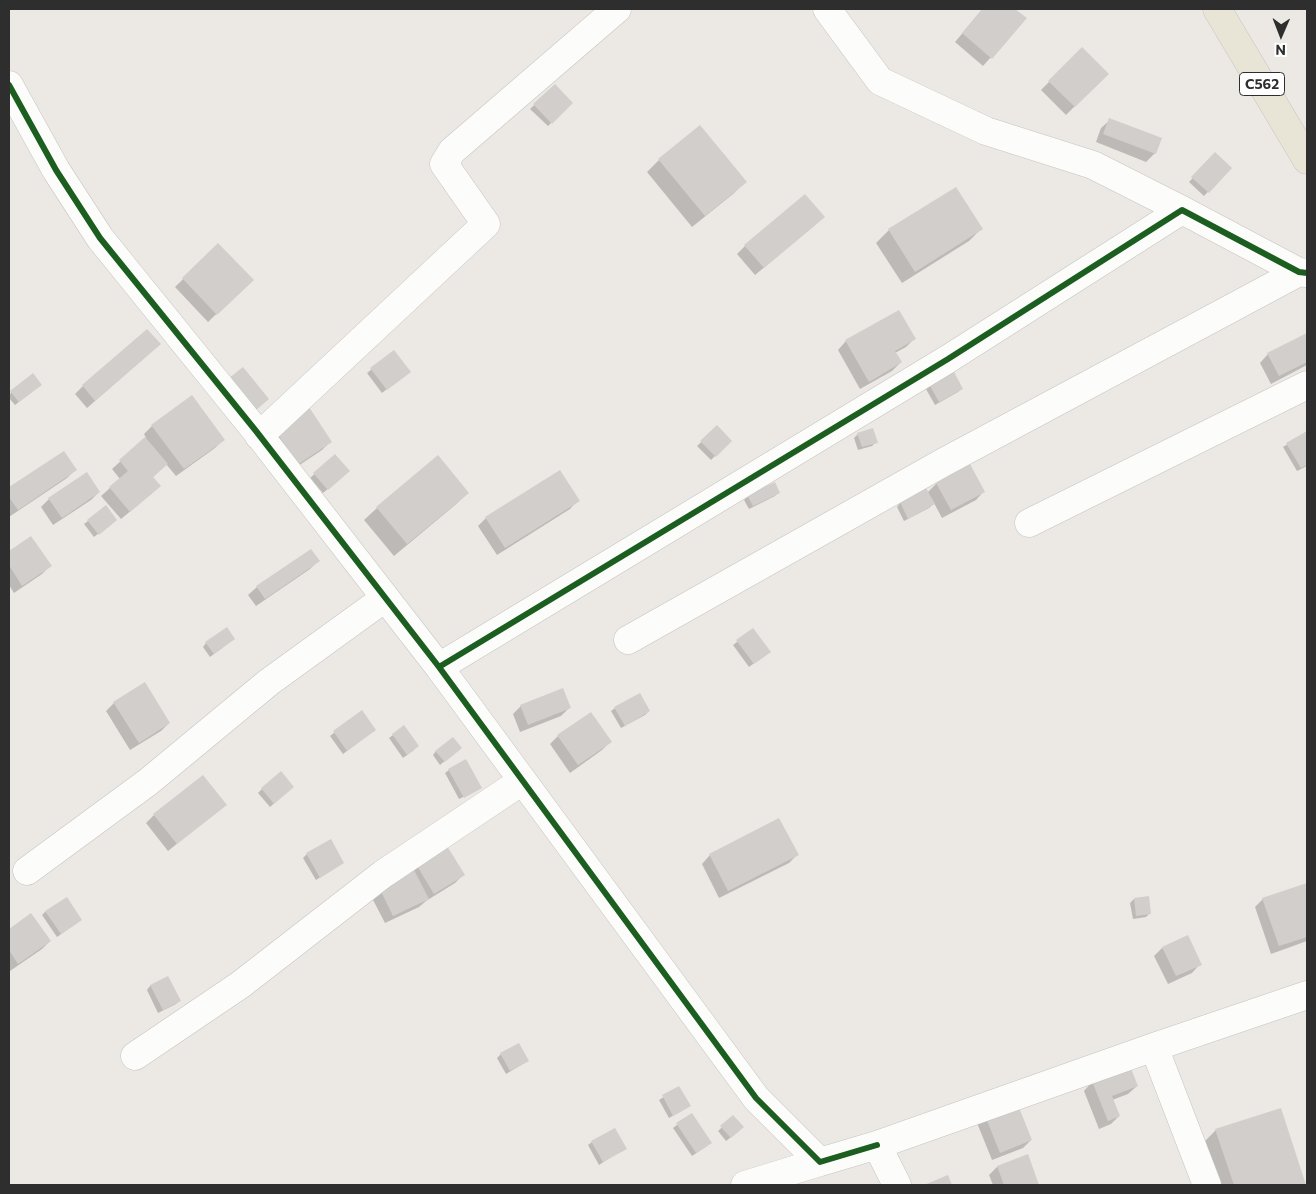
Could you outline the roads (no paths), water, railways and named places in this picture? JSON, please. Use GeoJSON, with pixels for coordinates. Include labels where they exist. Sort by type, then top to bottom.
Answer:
{"type":"FeatureCollection","features":[{"type":"Feature","properties":{"kind":"main road","name":"C562"},"geometry":{"type":"LineString","coordinates":[[1217,9],[1307,160]]}},
{"type":"Feature","properties":{"kind":"street"},"geometry":{"type":"LineString","coordinates":[[259,436],[486,224],[444,164],[452,151],[617,9]]}},
{"type":"Feature","properties":{"kind":"street"},"geometry":{"type":"LineString","coordinates":[[827,9],[880,81],[986,131],[1093,165],[1303,273]]}},
{"type":"Feature","properties":{"kind":"street"},"geometry":{"type":"LineString","coordinates":[[9,85],[56,170],[100,238],[259,436],[439,667],[756,1098],[820,1162]]}},
{"type":"Feature","properties":{"kind":"street"},"geometry":{"type":"LineString","coordinates":[[439,667],[948,359],[1182,210]]}},
{"type":"Feature","properties":{"kind":"street"},"geometry":{"type":"LineString","coordinates":[[628,640],[944,462],[1303,273]]}},
{"type":"Feature","properties":{"kind":"street"},"geometry":{"type":"LineString","coordinates":[[1029,524],[1307,384]]}},
{"type":"Feature","properties":{"kind":"street"},"geometry":{"type":"LineString","coordinates":[[28,871],[148,782],[269,682],[385,598]]}},
{"type":"Feature","properties":{"kind":"street"},"geometry":{"type":"LineString","coordinates":[[135,1056],[240,985],[382,874],[522,781]]}},
{"type":"Feature","properties":{"kind":"street"},"geometry":{"type":"LineString","coordinates":[[745,1185],[877,1145],[1307,995]]}},
{"type":"Feature","properties":{"kind":"street"},"geometry":{"type":"LineString","coordinates":[[1154,1047],[1207,1185]]}},
{"type":"Feature","properties":{"kind":"street"},"geometry":{"type":"LineString","coordinates":[[877,1145],[897,1185]]}}]}
